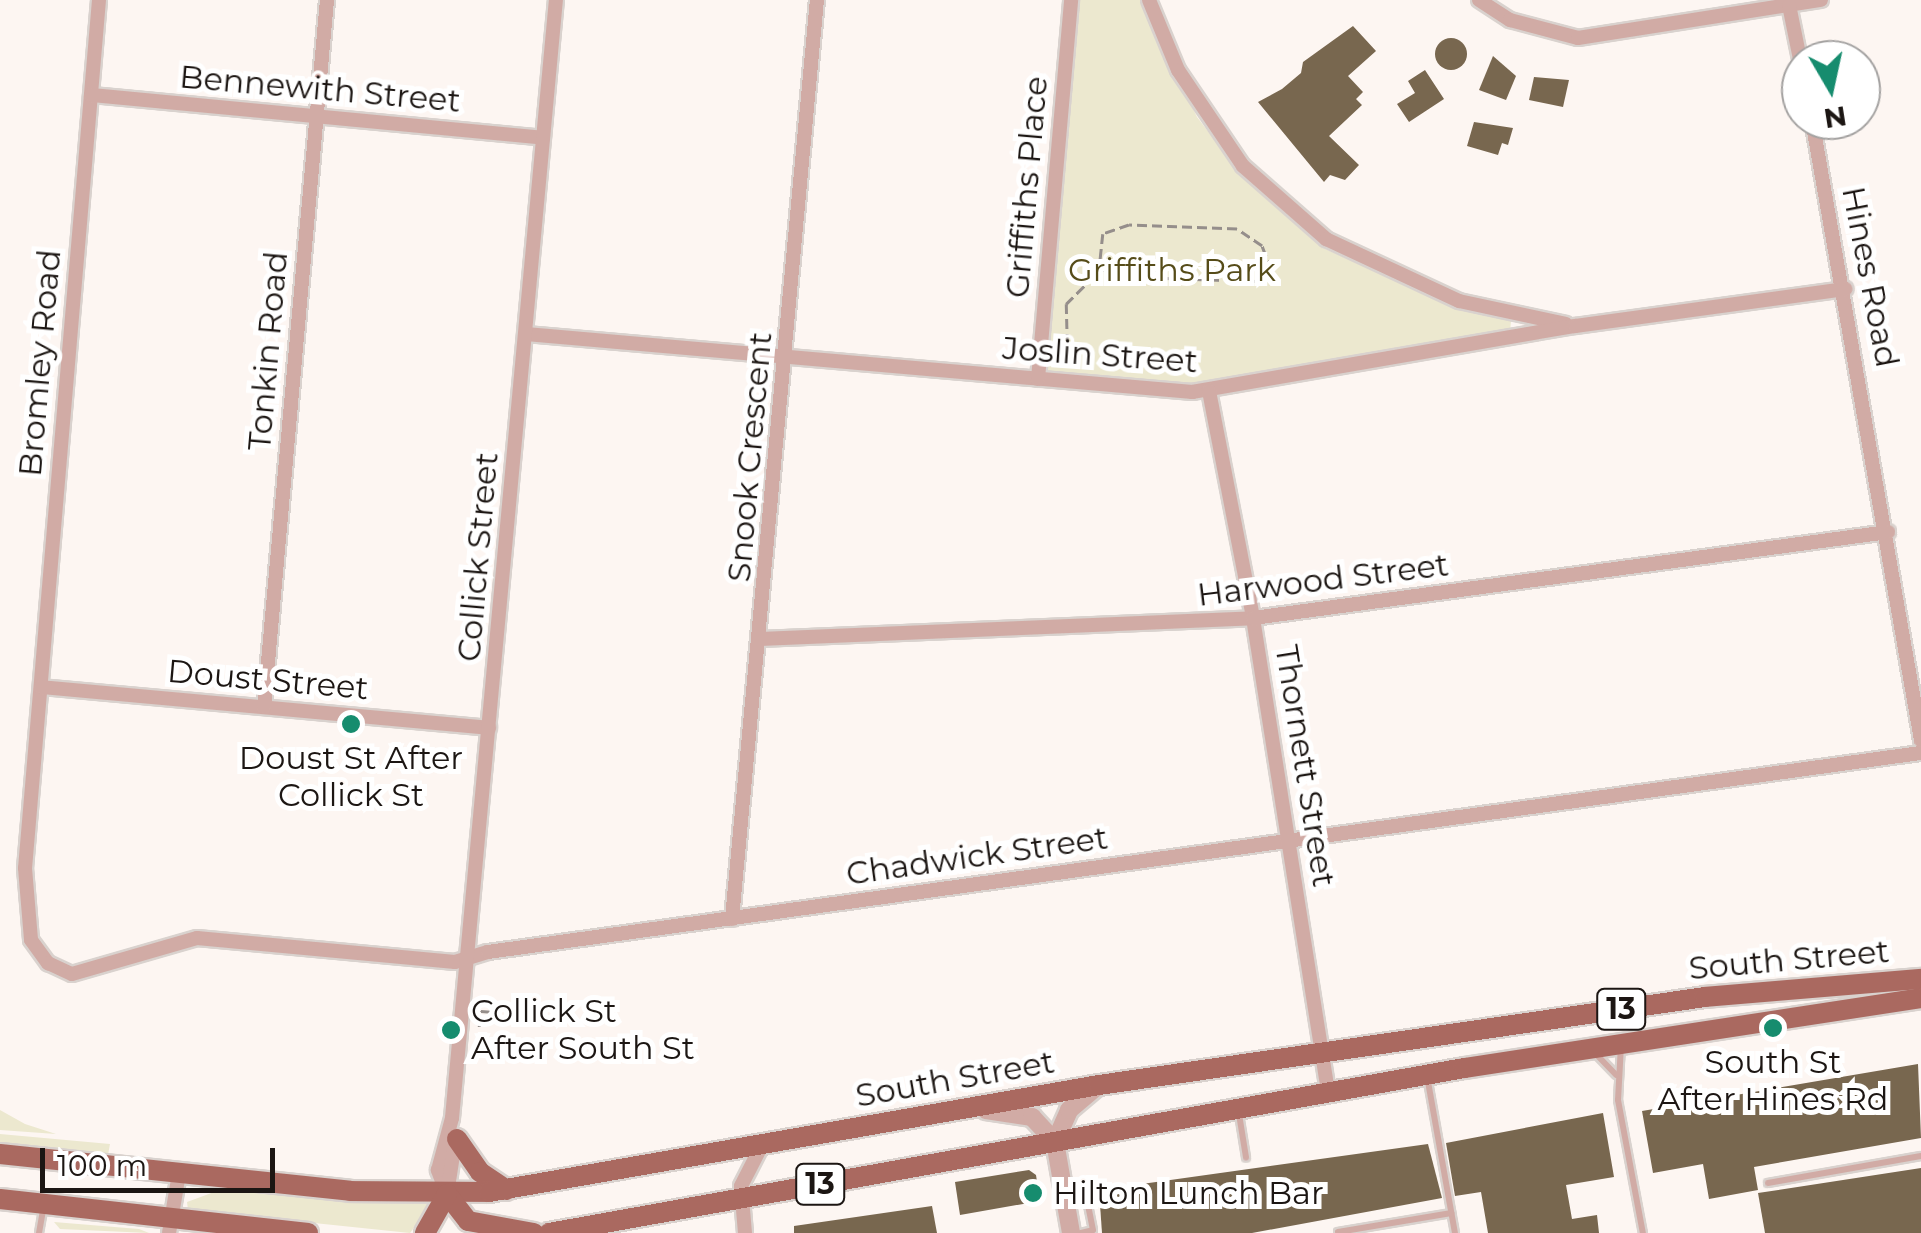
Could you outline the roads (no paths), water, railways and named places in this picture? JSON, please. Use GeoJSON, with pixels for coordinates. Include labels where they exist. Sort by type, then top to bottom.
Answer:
{"type":"FeatureCollection","features":[{"type":"Feature","properties":{"kind":"main road","name":"South Street"},"geometry":{"type":"LineString","coordinates":[[0,1154],[179,1173],[448,1194],[506,1190],[1099,1084],[1571,1016],[1921,978]]}},
{"type":"Feature","properties":{"kind":"main road","name":"South Street"},"geometry":{"type":"LineString","coordinates":[[549,1233],[1464,1068],[1921,998]]}},
{"type":"Feature","properties":{"kind":"main road"},"geometry":{"type":"LineString","coordinates":[[1571,1016],[1621,1044]]}},
{"type":"Feature","properties":{"kind":"main road"},"geometry":{"type":"LineString","coordinates":[[1456,1032],[1464,1068]]}},
{"type":"Feature","properties":{"kind":"main road"},"geometry":{"type":"LineString","coordinates":[[455,1128],[480,1172],[506,1190]]}},
{"type":"Feature","properties":{"kind":"main road"},"geometry":{"type":"LineString","coordinates":[[425,1233],[448,1194],[468,1222],[534,1233]]}},
{"type":"Feature","properties":{"kind":"main road"},"geometry":{"type":"LineString","coordinates":[[0,1198],[170,1226],[308,1233]]}},
{"type":"Feature","properties":{"kind":"street","name":"Bromley Road"},"geometry":{"type":"LineString","coordinates":[[48,963],[31,940],[24,917],[99,0]]}},
{"type":"Feature","properties":{"kind":"street","name":"Tonkin Road"},"geometry":{"type":"LineString","coordinates":[[264,707],[327,0]]}},
{"type":"Feature","properties":{"kind":"street","name":"Collick Street"},"geometry":{"type":"LineString","coordinates":[[448,1194],[556,0]]}},
{"type":"Feature","properties":{"kind":"street","name":"Snook Crescent"},"geometry":{"type":"LineString","coordinates":[[732,920],[761,639],[817,0]]}},
{"type":"Feature","properties":{"kind":"street","name":"Griffiths Place"},"geometry":{"type":"LineString","coordinates":[[1038,379],[1071,0]]}},
{"type":"Feature","properties":{"kind":"street"},"geometry":{"type":"LineString","coordinates":[[1149,0],[1173,60],[1224,140],[1244,166],[1326,239],[1459,301],[1575,326]]}},
{"type":"Feature","properties":{"kind":"street"},"geometry":{"type":"LineString","coordinates":[[1479,0],[1522,24],[1578,38],[1821,0]]}},
{"type":"Feature","properties":{"kind":"street"},"geometry":{"type":"LineString","coordinates":[[1789,5],[1796,40]]}},
{"type":"Feature","properties":{"kind":"street","name":"Bennewith Street"},"geometry":{"type":"LineString","coordinates":[[91,96],[543,138]]}},
{"type":"Feature","properties":{"kind":"street","name":"Hines Road"},"geometry":{"type":"LineString","coordinates":[[1816,140],[1888,532],[1921,740]]}},
{"type":"Feature","properties":{"kind":"street","name":"Joslin Street"},"geometry":{"type":"LineString","coordinates":[[526,334],[1209,391],[1575,326],[1844,289]]}},
{"type":"Feature","properties":{"kind":"street","name":"Thornett Street"},"geometry":{"type":"LineString","coordinates":[[1209,391],[1253,618],[1328,1093]]}},
{"type":"Feature","properties":{"kind":"street","name":"Harwood Street"},"geometry":{"type":"LineString","coordinates":[[761,639],[1253,618],[1888,532]]}},
{"type":"Feature","properties":{"kind":"street","name":"Doust Street"},"geometry":{"type":"LineString","coordinates":[[41,687],[489,728]]}},
{"type":"Feature","properties":{"kind":"street","name":"Chadwick Street"},"geometry":{"type":"LineString","coordinates":[[48,963],[72,974],[109,968],[197,938],[456,962],[468,956],[1921,753]]}},
{"type":"Feature","properties":{"kind":"street"},"geometry":{"type":"LineString","coordinates":[[1071,1233],[1056,1142],[1069,1110],[1099,1084]]}},
{"type":"Feature","properties":{"kind":"street"},"geometry":{"type":"LineString","coordinates":[[964,1109],[1023,1113],[1056,1142]]}},
{"type":"Feature","properties":{"kind":"street"},"geometry":{"type":"LineString","coordinates":[[746,1233],[739,1198],[763,1142]]}},
{"type":"Feature","properties":{"kind":"street"},"geometry":{"type":"LineString","coordinates":[[170,1226],[179,1173]]}},
{"type":"Feature","properties":{"kind":"lane"},"geometry":{"type":"LineString","coordinates":[[1621,1044],[1617,1076],[1643,1233]]}},
{"type":"Feature","properties":{"kind":"lane"},"geometry":{"type":"LineString","coordinates":[[1591,1049],[1617,1076]]}},
{"type":"Feature","properties":{"kind":"lane"},"geometry":{"type":"LineString","coordinates":[[1427,1075],[1455,1233]]}},
{"type":"Feature","properties":{"kind":"lane"},"geometry":{"type":"LineString","coordinates":[[1238,1109],[1246,1157]]}},
{"type":"Feature","properties":{"kind":"lane"},"geometry":{"type":"LineString","coordinates":[[1768,1184],[1921,1156]]}},
{"type":"Feature","properties":{"kind":"lane"},"geometry":{"type":"LineString","coordinates":[[1081,1233],[1092,1230],[1085,1190]]}},
{"type":"Feature","properties":{"kind":"lane"},"geometry":{"type":"LineString","coordinates":[[39,1233],[44,1204]]}},
{"type":"Feature","properties":{"kind":"lane"},"geometry":{"type":"LineString","coordinates":[[1338,1232],[1452,1213]]}},
{"type":"Feature","properties":{"kind":"place","name":"Doust St After Collick St"},"geometry":{"type":"Point","coordinates":[351,724]}},
{"type":"Feature","properties":{"kind":"place","name":"South St After Hines Rd"},"geometry":{"type":"Point","coordinates":[1773,1028]}},
{"type":"Feature","properties":{"kind":"place","name":"Collick St After South St"},"geometry":{"type":"Point","coordinates":[451,1030]}},
{"type":"Feature","properties":{"kind":"place","name":"Hilton Lunch Bar"},"geometry":{"type":"Point","coordinates":[1033,1193]}},
{"type":"Feature","properties":{"kind":"park label","name":"Griffiths Park"},"geometry":{"type":"Point","coordinates":[1172,270]}}]}
